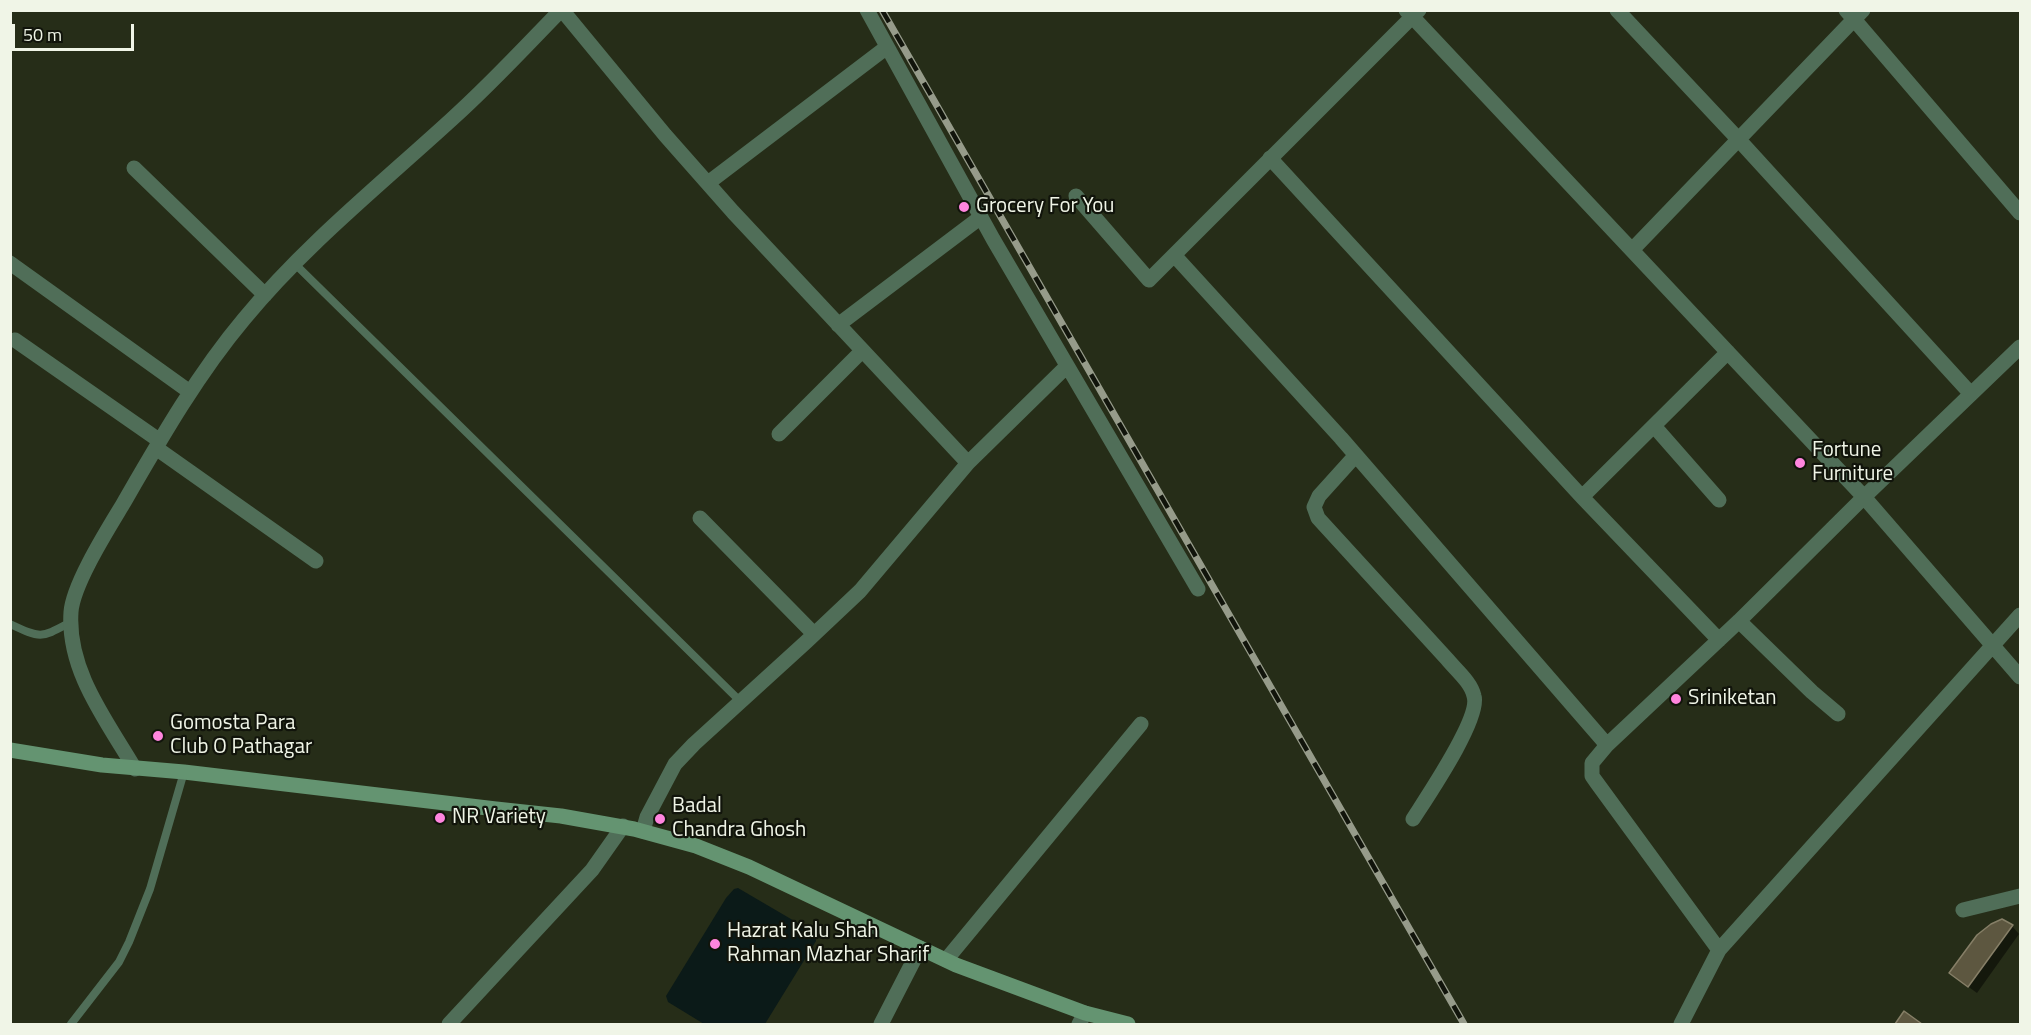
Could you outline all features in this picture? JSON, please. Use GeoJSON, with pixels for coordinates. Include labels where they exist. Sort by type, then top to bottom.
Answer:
{"type":"FeatureCollection","features":[{"type":"Feature","properties":{"kind":"street"},"geometry":{"type":"LineString","coordinates":[[135,769],[86,686],[72,645],[71,610],[78,589],[102,541],[190,392],[229,337],[265,295],[294,263],[456,116],[562,10],[708,183],[968,463]]}},
{"type":"Feature","properties":{"kind":"street"},"geometry":{"type":"LineString","coordinates":[[867,10],[981,218],[1198,589]]}},
{"type":"Feature","properties":{"kind":"street"},"geometry":{"type":"LineString","coordinates":[[1617,10],[1971,394]]}},
{"type":"Feature","properties":{"kind":"street"},"geometry":{"type":"LineString","coordinates":[[1076,196],[1149,280],[1413,13],[1864,497],[2020,677]]}},
{"type":"Feature","properties":{"kind":"street"},"geometry":{"type":"LineString","coordinates":[[1632,250],[1739,140],[1854,13],[2020,213]]}},
{"type":"Feature","properties":{"kind":"street"},"geometry":{"type":"LineString","coordinates":[[708,183],[887,48]]}},
{"type":"Feature","properties":{"kind":"street"},"geometry":{"type":"LineString","coordinates":[[1270,158],[1582,497],[1719,640]]}},
{"type":"Feature","properties":{"kind":"street"},"geometry":{"type":"LineString","coordinates":[[134,168],[265,295]]}},
{"type":"Feature","properties":{"kind":"street"},"geometry":{"type":"LineString","coordinates":[[838,325],[981,218]]}},
{"type":"Feature","properties":{"kind":"street"},"geometry":{"type":"LineString","coordinates":[[1174,255],[1356,454],[1607,745]]}},
{"type":"Feature","properties":{"kind":"street"},"geometry":{"type":"LineString","coordinates":[[10,263],[190,392]]}},
{"type":"Feature","properties":{"kind":"street"},"geometry":{"type":"LineString","coordinates":[[15,340],[316,561]]}},
{"type":"Feature","properties":{"kind":"street"},"geometry":{"type":"LineString","coordinates":[[1719,950],[1592,776],[1592,763],[1607,745],[1739,621],[2020,346]]}},
{"type":"Feature","properties":{"kind":"street"},"geometry":{"type":"LineString","coordinates":[[779,434],[862,351]]}},
{"type":"Feature","properties":{"kind":"street"},"geometry":{"type":"LineString","coordinates":[[1582,497],[1728,352]]}},
{"type":"Feature","properties":{"kind":"street"},"geometry":{"type":"LineString","coordinates":[[643,831],[647,817],[675,764],[860,591],[968,463],[1067,366]]}},
{"type":"Feature","properties":{"kind":"street"},"geometry":{"type":"LineString","coordinates":[[1654,426],[1719,500]]}},
{"type":"Feature","properties":{"kind":"street"},"geometry":{"type":"LineString","coordinates":[[1356,454],[1319,496],[1314,507],[1318,518],[1447,659],[1474,694],[1476,707],[1469,724],[1413,819]]}},
{"type":"Feature","properties":{"kind":"street"},"geometry":{"type":"LineString","coordinates":[[700,518],[814,634]]}},
{"type":"Feature","properties":{"kind":"street"},"geometry":{"type":"LineString","coordinates":[[1681,1024],[1719,950],[2020,615]]}},
{"type":"Feature","properties":{"kind":"street"},"geometry":{"type":"LineString","coordinates":[[1739,621],[1838,714]]}},
{"type":"Feature","properties":{"kind":"street"},"geometry":{"type":"LineString","coordinates":[[946,960],[1141,724]]}},
{"type":"Feature","properties":{"kind":"street"},"geometry":{"type":"LineString","coordinates":[[10,750],[102,765],[184,772],[550,815],[623,826],[696,846],[749,867],[946,960],[1082,1018],[1128,1024]]}},
{"type":"Feature","properties":{"kind":"street"},"geometry":{"type":"LineString","coordinates":[[458,1022],[592,870],[623,826]]}},
{"type":"Feature","properties":{"kind":"street"},"geometry":{"type":"LineString","coordinates":[[1963,910],[2020,896]]}},
{"type":"Feature","properties":{"kind":"street"},"geometry":{"type":"LineString","coordinates":[[881,1024],[920,948]]}},
{"type":"Feature","properties":{"kind":"lane"},"geometry":{"type":"LineString","coordinates":[[294,263],[741,702]]}},
{"type":"Feature","properties":{"kind":"lane"},"geometry":{"type":"LineString","coordinates":[[10,624],[42,636],[71,622]]}},
{"type":"Feature","properties":{"kind":"lane"},"geometry":{"type":"LineString","coordinates":[[71,1024],[119,962],[133,933],[150,889],[184,772]]}},
{"type":"Feature","properties":{"kind":"shaded area"},"geometry":{"type":"Polygon","coordinates":[[[738,888],[808,929],[815,936],[816,941],[765,1024],[704,1024],[668,1002],[666,996],[726,898],[738,888]]]}},
{"type":"Feature","properties":{"kind":"building"},"geometry":{"type":"Polygon","coordinates":[[[2002,919],[2013,925],[1968,987],[1949,973],[1977,935],[2002,919]]]}},
{"type":"Feature","properties":{"kind":"building"},"geometry":{"type":"Polygon","coordinates":[[[1904,1011],[1922,1024],[1895,1024],[1904,1011]]]}},
{"type":"Feature","properties":{"kind":"railway"},"geometry":{"type":"LineString","coordinates":[[882,10],[1464,1024]]}},
{"type":"Feature","properties":{"kind":"place","name":"Grocery For You"},"geometry":{"type":"Point","coordinates":[964,207]}},
{"type":"Feature","properties":{"kind":"place","name":"Fortune Furniture"},"geometry":{"type":"Point","coordinates":[1800,463]}},
{"type":"Feature","properties":{"kind":"place","name":"Sriniketan"},"geometry":{"type":"Point","coordinates":[1676,699]}},
{"type":"Feature","properties":{"kind":"place","name":"Gomosta Para Club O Pathagar"},"geometry":{"type":"Point","coordinates":[158,736]}},
{"type":"Feature","properties":{"kind":"place","name":"NR Variety"},"geometry":{"type":"Point","coordinates":[440,818]}},
{"type":"Feature","properties":{"kind":"place","name":"Badal Chandra Ghosh"},"geometry":{"type":"Point","coordinates":[660,819]}},
{"type":"Feature","properties":{"kind":"place","name":"Hazrat Kalu Shah Rahman Mazhar Sharif"},"geometry":{"type":"Point","coordinates":[715,944]}}]}
